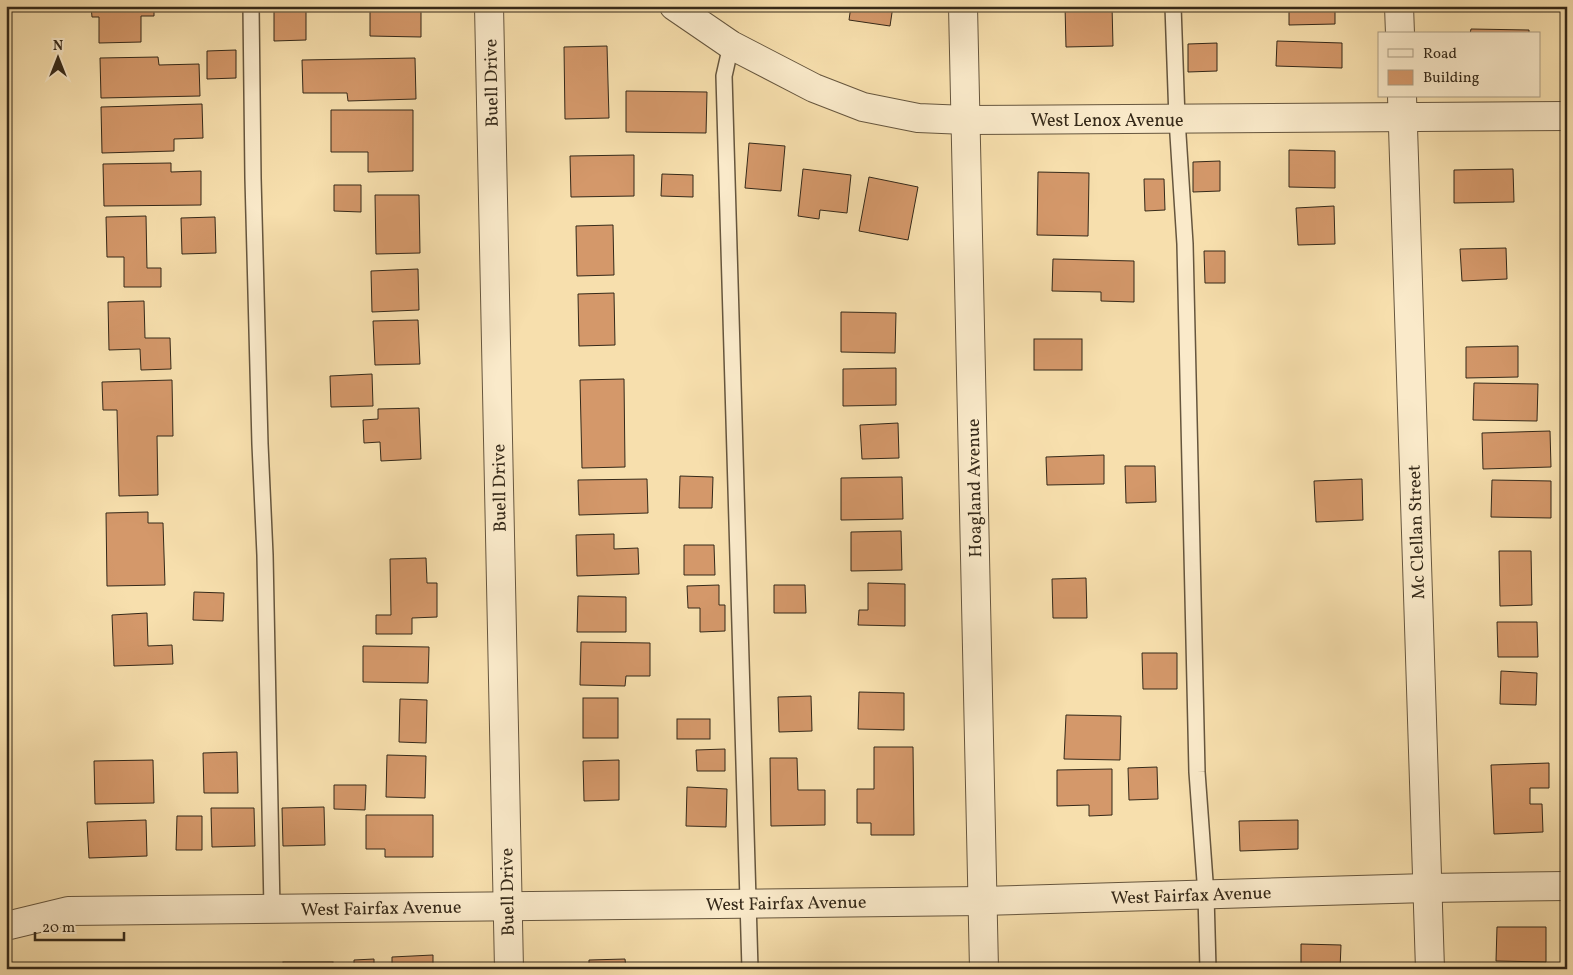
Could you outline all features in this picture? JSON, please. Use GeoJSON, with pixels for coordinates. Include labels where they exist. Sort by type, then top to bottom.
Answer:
{"type":"FeatureCollection","features":[{"type":"Feature","properties":{"kind":"street","name":"Buell Drive"},"geometry":{"type":"LineString","coordinates":[[489,6],[509,969]]}},
{"type":"Feature","properties":{"kind":"street","name":"West Lenox Avenue"},"geometry":{"type":"LineString","coordinates":[[674,6],[730,45],[814,88],[863,107],[918,118],[966,120],[1177,119],[1403,107],[1567,116]]}},
{"type":"Feature","properties":{"kind":"street","name":"Hoagland Avenue"},"geometry":{"type":"LineString","coordinates":[[963,6],[984,969]]}},
{"type":"Feature","properties":{"kind":"street"},"geometry":{"type":"LineString","coordinates":[[1399,6],[1400,32]]}},
{"type":"Feature","properties":{"kind":"street","name":"Mc Clellan Street"},"geometry":{"type":"LineString","coordinates":[[1403,107],[1430,969]]}},
{"type":"Feature","properties":{"kind":"street","name":"West Fairfax Avenue"},"geometry":{"type":"LineString","coordinates":[[6,926],[68,911],[982,901],[1428,888],[1567,886]]}},
{"type":"Feature","properties":{"kind":"lane"},"geometry":{"type":"LineString","coordinates":[[251,6],[253,178],[265,555],[272,909]]}},
{"type":"Feature","properties":{"kind":"lane"},"geometry":{"type":"LineString","coordinates":[[1173,6],[1177,119],[1185,244],[1197,772],[1206,894],[1208,969]]}},
{"type":"Feature","properties":{"kind":"lane"},"geometry":{"type":"LineString","coordinates":[[730,45],[724,76],[750,969]]}},
{"type":"Feature","properties":{"kind":"building"},"geometry":{"type":"Polygon","coordinates":[[[91,6],[154,6],[154,16],[141,16],[141,42],[99,43],[99,17],[92,17],[91,6]]]}},
{"type":"Feature","properties":{"kind":"building"},"geometry":{"type":"Polygon","coordinates":[[[274,6],[306,6],[306,40],[274,41],[274,6]]]}},
{"type":"Feature","properties":{"kind":"building"},"geometry":{"type":"Polygon","coordinates":[[[370,6],[421,6],[421,37],[370,36],[370,6]]]}},
{"type":"Feature","properties":{"kind":"building"},"geometry":{"type":"Polygon","coordinates":[[[851,6],[893,6],[890,26],[849,20],[851,6]]]}},
{"type":"Feature","properties":{"kind":"building"},"geometry":{"type":"Polygon","coordinates":[[[1065,6],[1112,6],[1113,46],[1066,47],[1065,6]]]}},
{"type":"Feature","properties":{"kind":"building"},"geometry":{"type":"Polygon","coordinates":[[[1289,6],[1335,6],[1335,24],[1289,25],[1289,6]]]}},
{"type":"Feature","properties":{"kind":"building"},"geometry":{"type":"Polygon","coordinates":[[[1471,29],[1529,30],[1529,32],[1470,32],[1471,29]]]}},
{"type":"Feature","properties":{"kind":"building"},"geometry":{"type":"Polygon","coordinates":[[[1277,41],[1342,43],[1342,68],[1276,66],[1277,41]]]}},
{"type":"Feature","properties":{"kind":"building"},"geometry":{"type":"Polygon","coordinates":[[[1217,43],[1217,71],[1188,72],[1188,44],[1217,43]]]}},
{"type":"Feature","properties":{"kind":"building"},"geometry":{"type":"Polygon","coordinates":[[[607,46],[609,118],[565,119],[564,47],[607,46]]]}},
{"type":"Feature","properties":{"kind":"building"},"geometry":{"type":"Polygon","coordinates":[[[236,50],[236,78],[207,79],[207,51],[236,50]]]}},
{"type":"Feature","properties":{"kind":"building"},"geometry":{"type":"Polygon","coordinates":[[[158,57],[159,65],[199,64],[200,96],[101,98],[100,58],[158,57]]]}},
{"type":"Feature","properties":{"kind":"building"},"geometry":{"type":"Polygon","coordinates":[[[415,58],[416,99],[348,101],[347,93],[303,93],[302,60],[415,58]]]}},
{"type":"Feature","properties":{"kind":"building"},"geometry":{"type":"Polygon","coordinates":[[[626,91],[707,92],[706,133],[626,132],[626,91]]]}},
{"type":"Feature","properties":{"kind":"building"},"geometry":{"type":"Polygon","coordinates":[[[202,104],[203,138],[174,139],[174,151],[102,153],[101,107],[202,104]]]}},
{"type":"Feature","properties":{"kind":"building"},"geometry":{"type":"Polygon","coordinates":[[[331,110],[413,110],[413,171],[368,172],[368,152],[331,152],[331,110]]]}},
{"type":"Feature","properties":{"kind":"building"},"geometry":{"type":"Polygon","coordinates":[[[749,143],[785,146],[781,191],[745,188],[749,143]]]}},
{"type":"Feature","properties":{"kind":"building"},"geometry":{"type":"Polygon","coordinates":[[[1289,150],[1335,151],[1335,188],[1289,187],[1289,150]]]}},
{"type":"Feature","properties":{"kind":"building"},"geometry":{"type":"Polygon","coordinates":[[[634,155],[634,196],[571,197],[570,156],[634,155]]]}},
{"type":"Feature","properties":{"kind":"building"},"geometry":{"type":"Polygon","coordinates":[[[1220,161],[1220,191],[1193,192],[1193,162],[1220,161]]]}},
{"type":"Feature","properties":{"kind":"building"},"geometry":{"type":"Polygon","coordinates":[[[171,163],[171,172],[201,171],[201,205],[104,206],[103,164],[171,163]]]}},
{"type":"Feature","properties":{"kind":"building"},"geometry":{"type":"Polygon","coordinates":[[[803,169],[851,175],[847,213],[820,210],[819,219],[798,216],[803,169]]]}},
{"type":"Feature","properties":{"kind":"building"},"geometry":{"type":"Polygon","coordinates":[[[1513,169],[1514,202],[1454,203],[1454,170],[1513,169]]]}},
{"type":"Feature","properties":{"kind":"building"},"geometry":{"type":"Polygon","coordinates":[[[1038,172],[1089,173],[1088,236],[1037,235],[1038,172]]]}},
{"type":"Feature","properties":{"kind":"building"},"geometry":{"type":"Polygon","coordinates":[[[662,174],[693,175],[693,197],[661,196],[662,174]]]}},
{"type":"Feature","properties":{"kind":"building"},"geometry":{"type":"Polygon","coordinates":[[[869,177],[918,187],[908,240],[859,231],[869,177]]]}},
{"type":"Feature","properties":{"kind":"building"},"geometry":{"type":"Polygon","coordinates":[[[1144,179],[1164,179],[1165,210],[1145,211],[1144,179]]]}},
{"type":"Feature","properties":{"kind":"building"},"geometry":{"type":"Polygon","coordinates":[[[334,185],[361,185],[361,212],[334,211],[334,185]]]}},
{"type":"Feature","properties":{"kind":"building"},"geometry":{"type":"Polygon","coordinates":[[[375,195],[419,195],[420,253],[376,254],[375,195]]]}},
{"type":"Feature","properties":{"kind":"building"},"geometry":{"type":"Polygon","coordinates":[[[1334,206],[1335,244],[1298,245],[1296,208],[1334,206]]]}},
{"type":"Feature","properties":{"kind":"building"},"geometry":{"type":"Polygon","coordinates":[[[146,216],[147,268],[161,268],[161,287],[124,287],[124,257],[107,257],[106,217],[146,216]]]}},
{"type":"Feature","properties":{"kind":"building"},"geometry":{"type":"Polygon","coordinates":[[[215,217],[216,253],[182,254],[181,218],[215,217]]]}},
{"type":"Feature","properties":{"kind":"building"},"geometry":{"type":"Polygon","coordinates":[[[613,225],[614,275],[577,276],[576,226],[613,225]]]}},
{"type":"Feature","properties":{"kind":"building"},"geometry":{"type":"Polygon","coordinates":[[[1506,248],[1507,279],[1462,281],[1460,249],[1506,248]]]}},
{"type":"Feature","properties":{"kind":"building"},"geometry":{"type":"Polygon","coordinates":[[[1204,251],[1225,251],[1225,283],[1205,283],[1204,251]]]}},
{"type":"Feature","properties":{"kind":"building"},"geometry":{"type":"Polygon","coordinates":[[[1053,259],[1134,261],[1134,302],[1101,301],[1101,292],[1052,291],[1053,259]]]}},
{"type":"Feature","properties":{"kind":"building"},"geometry":{"type":"Polygon","coordinates":[[[418,269],[419,310],[372,312],[371,271],[418,269]]]}},
{"type":"Feature","properties":{"kind":"building"},"geometry":{"type":"Polygon","coordinates":[[[614,293],[615,345],[579,346],[578,294],[614,293]]]}},
{"type":"Feature","properties":{"kind":"building"},"geometry":{"type":"Polygon","coordinates":[[[144,301],[145,338],[170,338],[171,369],[141,370],[140,349],[109,350],[108,302],[144,301]]]}},
{"type":"Feature","properties":{"kind":"building"},"geometry":{"type":"Polygon","coordinates":[[[841,312],[896,313],[895,353],[841,352],[841,312]]]}},
{"type":"Feature","properties":{"kind":"building"},"geometry":{"type":"Polygon","coordinates":[[[418,320],[420,364],[375,365],[373,321],[418,320]]]}},
{"type":"Feature","properties":{"kind":"building"},"geometry":{"type":"Polygon","coordinates":[[[1034,339],[1082,339],[1082,370],[1034,370],[1034,339]]]}},
{"type":"Feature","properties":{"kind":"building"},"geometry":{"type":"Polygon","coordinates":[[[1518,346],[1518,377],[1466,378],[1466,347],[1518,346]]]}},
{"type":"Feature","properties":{"kind":"building"},"geometry":{"type":"Polygon","coordinates":[[[896,368],[896,405],[843,406],[843,369],[896,368]]]}},
{"type":"Feature","properties":{"kind":"building"},"geometry":{"type":"Polygon","coordinates":[[[372,374],[373,406],[331,407],[330,376],[372,374]]]}},
{"type":"Feature","properties":{"kind":"building"},"geometry":{"type":"Polygon","coordinates":[[[624,379],[625,467],[582,468],[580,380],[624,379]]]}},
{"type":"Feature","properties":{"kind":"building"},"geometry":{"type":"Polygon","coordinates":[[[172,380],[173,436],[157,436],[158,495],[119,496],[117,410],[103,410],[102,382],[172,380]]]}},
{"type":"Feature","properties":{"kind":"building"},"geometry":{"type":"Polygon","coordinates":[[[1474,383],[1538,384],[1537,421],[1473,420],[1474,383]]]}},
{"type":"Feature","properties":{"kind":"building"},"geometry":{"type":"Polygon","coordinates":[[[419,408],[421,459],[381,461],[380,442],[364,443],[363,420],[378,419],[378,409],[419,408]]]}},
{"type":"Feature","properties":{"kind":"building"},"geometry":{"type":"Polygon","coordinates":[[[898,423],[899,458],[862,459],[860,425],[898,423]]]}},
{"type":"Feature","properties":{"kind":"building"},"geometry":{"type":"Polygon","coordinates":[[[1550,431],[1551,467],[1483,469],[1482,433],[1550,431]]]}},
{"type":"Feature","properties":{"kind":"building"},"geometry":{"type":"Polygon","coordinates":[[[1104,455],[1104,484],[1047,485],[1046,457],[1104,455]]]}},
{"type":"Feature","properties":{"kind":"building"},"geometry":{"type":"Polygon","coordinates":[[[1125,466],[1155,466],[1156,502],[1126,503],[1125,466]]]}},
{"type":"Feature","properties":{"kind":"building"},"geometry":{"type":"Polygon","coordinates":[[[680,476],[713,477],[712,508],[679,508],[680,476]]]}},
{"type":"Feature","properties":{"kind":"building"},"geometry":{"type":"Polygon","coordinates":[[[902,477],[903,519],[841,520],[841,478],[902,477]]]}},
{"type":"Feature","properties":{"kind":"building"},"geometry":{"type":"Polygon","coordinates":[[[647,479],[648,513],[579,515],[578,480],[647,479]]]}},
{"type":"Feature","properties":{"kind":"building"},"geometry":{"type":"Polygon","coordinates":[[[1362,479],[1363,520],[1316,522],[1314,481],[1362,479]]]}},
{"type":"Feature","properties":{"kind":"building"},"geometry":{"type":"Polygon","coordinates":[[[1492,480],[1551,481],[1551,518],[1491,517],[1492,480]]]}},
{"type":"Feature","properties":{"kind":"building"},"geometry":{"type":"Polygon","coordinates":[[[148,512],[148,523],[163,523],[165,585],[107,586],[106,513],[148,512]]]}},
{"type":"Feature","properties":{"kind":"building"},"geometry":{"type":"Polygon","coordinates":[[[901,531],[902,570],[851,571],[851,532],[901,531]]]}},
{"type":"Feature","properties":{"kind":"building"},"geometry":{"type":"Polygon","coordinates":[[[614,534],[614,549],[638,548],[639,574],[577,576],[576,535],[614,534]]]}},
{"type":"Feature","properties":{"kind":"building"},"geometry":{"type":"Polygon","coordinates":[[[684,545],[714,545],[715,575],[684,575],[684,545]]]}},
{"type":"Feature","properties":{"kind":"building"},"geometry":{"type":"Polygon","coordinates":[[[1499,551],[1531,551],[1532,605],[1500,606],[1499,551]]]}},
{"type":"Feature","properties":{"kind":"building"},"geometry":{"type":"Polygon","coordinates":[[[426,558],[427,583],[437,583],[437,617],[412,618],[412,634],[376,634],[376,615],[391,615],[390,559],[426,558]]]}},
{"type":"Feature","properties":{"kind":"building"},"geometry":{"type":"Polygon","coordinates":[[[1086,578],[1087,618],[1053,618],[1052,579],[1086,578]]]}},
{"type":"Feature","properties":{"kind":"building"},"geometry":{"type":"Polygon","coordinates":[[[868,583],[905,584],[905,626],[858,625],[859,610],[868,610],[868,583]]]}},
{"type":"Feature","properties":{"kind":"building"},"geometry":{"type":"Polygon","coordinates":[[[719,585],[719,605],[725,605],[725,631],[700,632],[700,608],[688,608],[687,586],[719,585]]]}},
{"type":"Feature","properties":{"kind":"building"},"geometry":{"type":"Polygon","coordinates":[[[774,585],[805,585],[806,613],[774,613],[774,585]]]}},
{"type":"Feature","properties":{"kind":"building"},"geometry":{"type":"Polygon","coordinates":[[[194,592],[224,593],[223,621],[193,620],[194,592]]]}},
{"type":"Feature","properties":{"kind":"building"},"geometry":{"type":"Polygon","coordinates":[[[578,596],[626,597],[626,632],[577,632],[578,596]]]}},
{"type":"Feature","properties":{"kind":"building"},"geometry":{"type":"Polygon","coordinates":[[[147,613],[148,646],[172,645],[173,664],[114,666],[112,615],[147,613]]]}},
{"type":"Feature","properties":{"kind":"building"},"geometry":{"type":"Polygon","coordinates":[[[1497,622],[1537,622],[1538,657],[1498,657],[1497,622]]]}},
{"type":"Feature","properties":{"kind":"building"},"geometry":{"type":"Polygon","coordinates":[[[581,642],[650,643],[650,676],[626,676],[625,686],[580,685],[581,642]]]}},
{"type":"Feature","properties":{"kind":"building"},"geometry":{"type":"Polygon","coordinates":[[[363,646],[429,647],[428,683],[363,682],[363,646]]]}},
{"type":"Feature","properties":{"kind":"building"},"geometry":{"type":"Polygon","coordinates":[[[1142,653],[1177,653],[1177,689],[1143,689],[1142,653]]]}},
{"type":"Feature","properties":{"kind":"building"},"geometry":{"type":"Polygon","coordinates":[[[1501,671],[1537,673],[1536,705],[1500,704],[1501,671]]]}},
{"type":"Feature","properties":{"kind":"building"},"geometry":{"type":"Polygon","coordinates":[[[859,692],[904,693],[904,730],[858,729],[859,692]]]}},
{"type":"Feature","properties":{"kind":"building"},"geometry":{"type":"Polygon","coordinates":[[[811,696],[812,731],[779,732],[778,697],[811,696]]]}},
{"type":"Feature","properties":{"kind":"building"},"geometry":{"type":"Polygon","coordinates":[[[583,698],[618,698],[618,738],[583,738],[583,698]]]}},
{"type":"Feature","properties":{"kind":"building"},"geometry":{"type":"Polygon","coordinates":[[[400,699],[427,700],[426,743],[399,742],[400,699]]]}},
{"type":"Feature","properties":{"kind":"building"},"geometry":{"type":"Polygon","coordinates":[[[1066,715],[1121,716],[1120,760],[1064,759],[1066,715]]]}},
{"type":"Feature","properties":{"kind":"building"},"geometry":{"type":"Polygon","coordinates":[[[677,719],[710,719],[710,739],[677,739],[677,719]]]}},
{"type":"Feature","properties":{"kind":"building"},"geometry":{"type":"Polygon","coordinates":[[[874,747],[913,747],[914,835],[871,835],[871,823],[857,823],[857,789],[874,789],[874,747]]]}},
{"type":"Feature","properties":{"kind":"building"},"geometry":{"type":"Polygon","coordinates":[[[725,749],[725,771],[697,771],[696,750],[725,749]]]}},
{"type":"Feature","properties":{"kind":"building"},"geometry":{"type":"Polygon","coordinates":[[[237,752],[238,793],[204,793],[203,753],[237,752]]]}},
{"type":"Feature","properties":{"kind":"building"},"geometry":{"type":"Polygon","coordinates":[[[387,755],[426,756],[425,798],[386,797],[387,755]]]}},
{"type":"Feature","properties":{"kind":"building"},"geometry":{"type":"Polygon","coordinates":[[[770,758],[797,758],[798,790],[825,790],[825,825],[771,826],[770,758]]]}},
{"type":"Feature","properties":{"kind":"building"},"geometry":{"type":"Polygon","coordinates":[[[153,760],[154,803],[95,804],[94,761],[153,760]]]}},
{"type":"Feature","properties":{"kind":"building"},"geometry":{"type":"Polygon","coordinates":[[[619,760],[619,800],[584,801],[583,761],[619,760]]]}},
{"type":"Feature","properties":{"kind":"building"},"geometry":{"type":"Polygon","coordinates":[[[1549,763],[1549,788],[1530,788],[1530,804],[1542,804],[1543,832],[1494,834],[1491,765],[1549,763]]]}},
{"type":"Feature","properties":{"kind":"building"},"geometry":{"type":"Polygon","coordinates":[[[1157,767],[1158,799],[1129,800],[1128,768],[1157,767]]]}},
{"type":"Feature","properties":{"kind":"building"},"geometry":{"type":"Polygon","coordinates":[[[1112,769],[1112,815],[1089,816],[1089,805],[1057,806],[1057,770],[1112,769]]]}},
{"type":"Feature","properties":{"kind":"building"},"geometry":{"type":"Polygon","coordinates":[[[334,785],[366,785],[365,810],[334,809],[334,785]]]}},
{"type":"Feature","properties":{"kind":"building"},"geometry":{"type":"Polygon","coordinates":[[[687,787],[727,789],[726,827],[686,826],[687,787]]]}},
{"type":"Feature","properties":{"kind":"building"},"geometry":{"type":"Polygon","coordinates":[[[324,807],[325,845],[283,846],[282,808],[324,807]]]}},
{"type":"Feature","properties":{"kind":"building"},"geometry":{"type":"Polygon","coordinates":[[[211,808],[254,808],[255,846],[212,847],[211,808]]]}},
{"type":"Feature","properties":{"kind":"building"},"geometry":{"type":"Polygon","coordinates":[[[366,815],[433,815],[433,857],[385,857],[385,849],[366,849],[366,815]]]}},
{"type":"Feature","properties":{"kind":"building"},"geometry":{"type":"Polygon","coordinates":[[[177,816],[202,816],[202,850],[176,850],[177,816]]]}},
{"type":"Feature","properties":{"kind":"building"},"geometry":{"type":"Polygon","coordinates":[[[146,820],[147,856],[89,858],[87,822],[146,820]]]}},
{"type":"Feature","properties":{"kind":"building"},"geometry":{"type":"Polygon","coordinates":[[[1298,820],[1298,849],[1240,851],[1239,821],[1298,820]]]}},
{"type":"Feature","properties":{"kind":"building"},"geometry":{"type":"Polygon","coordinates":[[[1497,927],[1546,927],[1546,962],[1496,961],[1497,927]]]}},
{"type":"Feature","properties":{"kind":"building"},"geometry":{"type":"Polygon","coordinates":[[[1301,944],[1341,945],[1340,969],[1301,969],[1301,944]]]}},
{"type":"Feature","properties":{"kind":"building"},"geometry":{"type":"Polygon","coordinates":[[[433,955],[433,969],[392,969],[392,957],[433,955]]]}},
{"type":"Feature","properties":{"kind":"building"},"geometry":{"type":"Polygon","coordinates":[[[374,959],[374,969],[354,969],[354,960],[374,959]]]}},
{"type":"Feature","properties":{"kind":"building"},"geometry":{"type":"Polygon","coordinates":[[[625,959],[626,969],[589,969],[589,960],[625,959]]]}},
{"type":"Feature","properties":{"kind":"building"},"geometry":{"type":"Polygon","coordinates":[[[283,962],[333,962],[333,969],[283,969],[283,962]]]}},
{"type":"Feature","properties":{"kind":"building"},"geometry":{"type":"Polygon","coordinates":[[[866,966],[906,966],[906,969],[866,969],[866,966]]]}}]}
